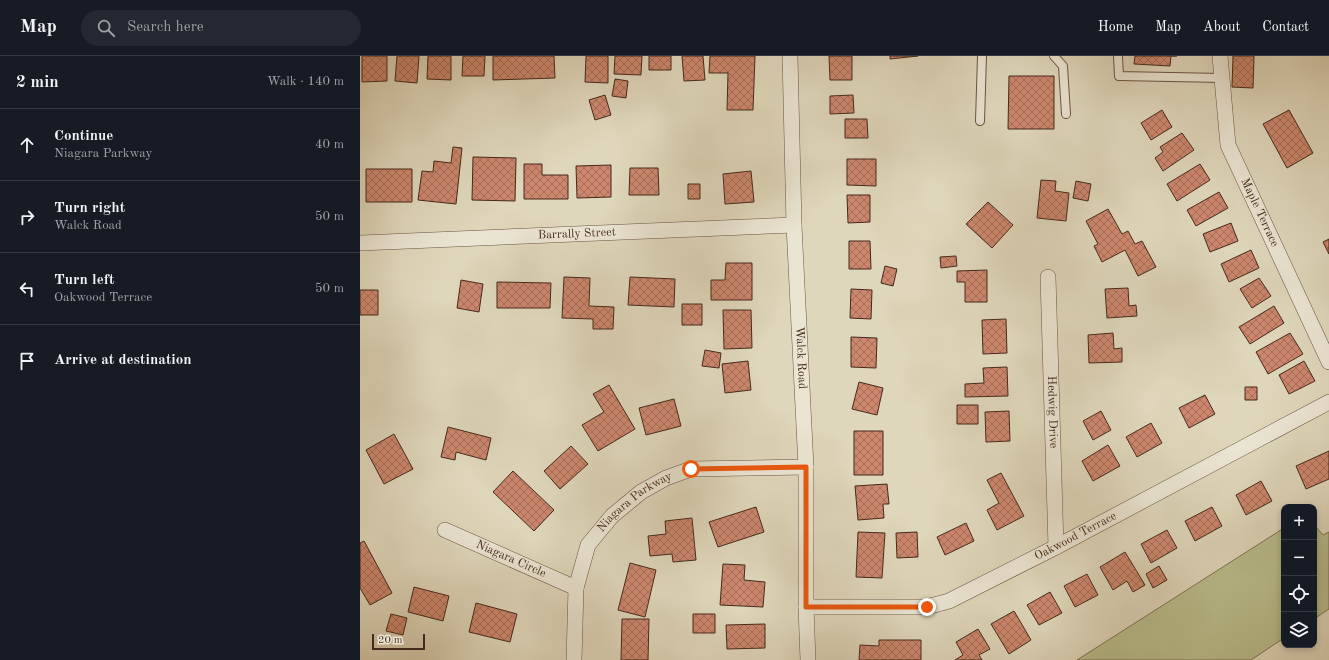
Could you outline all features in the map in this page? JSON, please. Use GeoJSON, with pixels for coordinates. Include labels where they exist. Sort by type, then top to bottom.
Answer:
{"type":"FeatureCollection","features":[{"type":"Feature","properties":{"kind":"street","name":"Walck Road"},"geometry":{"type":"LineString","coordinates":[[790,56],[794,226],[806,467],[806,607],[808,660]]}},
{"type":"Feature","properties":{"kind":"street","name":"Maple Terrace"},"geometry":{"type":"LineString","coordinates":[[1220,56],[1228,145],[1329,362]]}},
{"type":"Feature","properties":{"kind":"street","name":"Barrally Street"},"geometry":{"type":"LineString","coordinates":[[360,243],[794,226]]}},
{"type":"Feature","properties":{"kind":"street","name":"Hedwig Drive"},"geometry":{"type":"LineString","coordinates":[[1048,277],[1056,547]]}},
{"type":"Feature","properties":{"kind":"street","name":"Oakwood Terrace"},"geometry":{"type":"LineString","coordinates":[[806,607],[927,607],[950,601],[1056,547],[1329,402]]}},
{"type":"Feature","properties":{"kind":"street","name":"Niagara Parkway"},"geometry":{"type":"LineString","coordinates":[[574,660],[576,588],[588,546],[612,516],[641,492],[666,478],[691,469],[806,467]]}},
{"type":"Feature","properties":{"kind":"street","name":"Niagara Circle"},"geometry":{"type":"LineString","coordinates":[[445,530],[576,588]]}},
{"type":"Feature","properties":{"kind":"lane"},"geometry":{"type":"LineString","coordinates":[[980,121],[982,56]]}},
{"type":"Feature","properties":{"kind":"lane"},"geometry":{"type":"LineString","coordinates":[[1054,56],[1063,66],[1066,114]]}},
{"type":"Feature","properties":{"kind":"lane"},"geometry":{"type":"LineString","coordinates":[[1118,56],[1119,76],[1222,78]]}},
{"type":"Feature","properties":{"kind":"green space"},"geometry":{"type":"Polygon","coordinates":[[[1317,528],[1323,535],[1329,532],[1329,609],[1317,617],[1317,528]]]}},
{"type":"Feature","properties":{"kind":"green space"},"geometry":{"type":"Polygon","coordinates":[[[1281,530],[1281,640],[1251,660],[1077,660],[1281,530]]]}},
{"type":"Feature","properties":{"kind":"building"},"geometry":{"type":"Polygon","coordinates":[[[362,56],[387,56],[387,81],[362,82],[362,56]]]}},
{"type":"Feature","properties":{"kind":"building"},"geometry":{"type":"Polygon","coordinates":[[[397,56],[419,56],[417,83],[395,81],[397,56]]]}},
{"type":"Feature","properties":{"kind":"building"},"geometry":{"type":"Polygon","coordinates":[[[428,56],[451,56],[451,80],[427,79],[428,56]]]}},
{"type":"Feature","properties":{"kind":"building"},"geometry":{"type":"Polygon","coordinates":[[[463,56],[485,56],[484,76],[462,76],[463,56]]]}},
{"type":"Feature","properties":{"kind":"building"},"geometry":{"type":"Polygon","coordinates":[[[493,56],[554,56],[555,78],[493,80],[493,56]]]}},
{"type":"Feature","properties":{"kind":"building"},"geometry":{"type":"Polygon","coordinates":[[[586,56],[608,56],[608,83],[585,82],[586,56]]]}},
{"type":"Feature","properties":{"kind":"building"},"geometry":{"type":"Polygon","coordinates":[[[615,56],[642,56],[641,75],[614,74],[615,56]]]}},
{"type":"Feature","properties":{"kind":"building"},"geometry":{"type":"Polygon","coordinates":[[[649,56],[671,56],[671,70],[649,70],[649,56]]]}},
{"type":"Feature","properties":{"kind":"building"},"geometry":{"type":"Polygon","coordinates":[[[682,56],[703,56],[705,80],[684,81],[682,56]]]}},
{"type":"Feature","properties":{"kind":"building"},"geometry":{"type":"Polygon","coordinates":[[[710,56],[755,56],[753,110],[727,110],[728,73],[709,73],[710,56]]]}},
{"type":"Feature","properties":{"kind":"building"},"geometry":{"type":"Polygon","coordinates":[[[829,56],[852,56],[852,80],[830,80],[829,56]]]}},
{"type":"Feature","properties":{"kind":"building"},"geometry":{"type":"Polygon","coordinates":[[[890,56],[918,56],[890,59],[890,56]]]}},
{"type":"Feature","properties":{"kind":"building"},"geometry":{"type":"Polygon","coordinates":[[[1135,56],[1171,56],[1170,66],[1134,64],[1135,56]]]}},
{"type":"Feature","properties":{"kind":"building"},"geometry":{"type":"Polygon","coordinates":[[[1233,56],[1254,56],[1253,88],[1232,87],[1233,56]]]}},
{"type":"Feature","properties":{"kind":"building"},"geometry":{"type":"Polygon","coordinates":[[[1009,76],[1054,76],[1054,129],[1008,129],[1009,76]]]}},
{"type":"Feature","properties":{"kind":"building"},"geometry":{"type":"Polygon","coordinates":[[[615,79],[628,81],[626,98],[612,96],[615,79]]]}},
{"type":"Feature","properties":{"kind":"building"},"geometry":{"type":"Polygon","coordinates":[[[605,95],[611,115],[595,120],[589,100],[605,95]]]}},
{"type":"Feature","properties":{"kind":"building"},"geometry":{"type":"Polygon","coordinates":[[[853,95],[854,113],[830,114],[830,96],[853,95]]]}},
{"type":"Feature","properties":{"kind":"building"},"geometry":{"type":"Polygon","coordinates":[[[1162,110],[1172,127],[1151,140],[1141,123],[1162,110]]]}},
{"type":"Feature","properties":{"kind":"building"},"geometry":{"type":"Polygon","coordinates":[[[1289,110],[1313,153],[1287,168],[1263,124],[1289,110]]]}},
{"type":"Feature","properties":{"kind":"building"},"geometry":{"type":"Polygon","coordinates":[[[845,119],[867,119],[868,138],[845,138],[845,119]]]}},
{"type":"Feature","properties":{"kind":"building"},"geometry":{"type":"Polygon","coordinates":[[[1182,133],[1194,150],[1163,171],[1155,158],[1163,152],[1160,147],[1182,133]]]}},
{"type":"Feature","properties":{"kind":"building"},"geometry":{"type":"Polygon","coordinates":[[[453,147],[462,148],[456,204],[418,200],[422,171],[433,172],[434,161],[451,163],[453,147]]]}},
{"type":"Feature","properties":{"kind":"building"},"geometry":{"type":"Polygon","coordinates":[[[473,157],[516,158],[515,201],[472,200],[473,157]]]}},
{"type":"Feature","properties":{"kind":"building"},"geometry":{"type":"Polygon","coordinates":[[[847,159],[876,159],[876,186],[847,185],[847,159]]]}},
{"type":"Feature","properties":{"kind":"building"},"geometry":{"type":"Polygon","coordinates":[[[524,164],[542,164],[542,175],[568,175],[568,199],[524,199],[524,164]]]}},
{"type":"Feature","properties":{"kind":"building"},"geometry":{"type":"Polygon","coordinates":[[[1200,164],[1210,180],[1177,201],[1167,184],[1200,164]]]}},
{"type":"Feature","properties":{"kind":"building"},"geometry":{"type":"Polygon","coordinates":[[[611,165],[611,197],[577,198],[576,166],[611,165]]]}},
{"type":"Feature","properties":{"kind":"building"},"geometry":{"type":"Polygon","coordinates":[[[630,168],[658,168],[659,195],[629,195],[630,168]]]}},
{"type":"Feature","properties":{"kind":"building"},"geometry":{"type":"Polygon","coordinates":[[[366,169],[412,169],[412,202],[366,202],[366,169]]]}},
{"type":"Feature","properties":{"kind":"building"},"geometry":{"type":"Polygon","coordinates":[[[751,171],[754,202],[725,204],[723,174],[751,171]]]}},
{"type":"Feature","properties":{"kind":"building"},"geometry":{"type":"Polygon","coordinates":[[[1041,180],[1056,181],[1055,191],[1069,193],[1066,221],[1037,218],[1041,180]]]}},
{"type":"Feature","properties":{"kind":"building"},"geometry":{"type":"Polygon","coordinates":[[[1076,181],[1091,184],[1088,201],[1073,198],[1076,181]]]}},
{"type":"Feature","properties":{"kind":"building"},"geometry":{"type":"Polygon","coordinates":[[[688,184],[700,184],[700,199],[688,199],[688,184]]]}},
{"type":"Feature","properties":{"kind":"building"},"geometry":{"type":"Polygon","coordinates":[[[1219,192],[1228,208],[1196,226],[1187,210],[1219,192]]]}},
{"type":"Feature","properties":{"kind":"building"},"geometry":{"type":"Polygon","coordinates":[[[847,195],[870,195],[870,222],[848,223],[847,195]]]}},
{"type":"Feature","properties":{"kind":"building"},"geometry":{"type":"Polygon","coordinates":[[[988,202],[1013,225],[992,248],[966,224],[988,202]]]}},
{"type":"Feature","properties":{"kind":"building"},"geometry":{"type":"Polygon","coordinates":[[[1108,209],[1122,234],[1128,231],[1135,244],[1142,241],[1156,267],[1138,276],[1125,250],[1102,262],[1094,246],[1098,244],[1086,221],[1108,209]]]}},
{"type":"Feature","properties":{"kind":"building"},"geometry":{"type":"Polygon","coordinates":[[[1231,223],[1238,241],[1210,252],[1203,234],[1231,223]]]}},
{"type":"Feature","properties":{"kind":"building"},"geometry":{"type":"Polygon","coordinates":[[[1329,239],[1329,254],[1323,242],[1329,239]]]}},
{"type":"Feature","properties":{"kind":"building"},"geometry":{"type":"Polygon","coordinates":[[[849,241],[870,241],[871,269],[849,269],[849,241]]]}},
{"type":"Feature","properties":{"kind":"building"},"geometry":{"type":"Polygon","coordinates":[[[1251,250],[1259,268],[1229,282],[1221,264],[1251,250]]]}},
{"type":"Feature","properties":{"kind":"building"},"geometry":{"type":"Polygon","coordinates":[[[956,256],[957,266],[941,268],[940,257],[956,256]]]}},
{"type":"Feature","properties":{"kind":"building"},"geometry":{"type":"Polygon","coordinates":[[[726,263],[752,263],[752,300],[711,300],[711,280],[725,280],[726,263]]]}},
{"type":"Feature","properties":{"kind":"building"},"geometry":{"type":"Polygon","coordinates":[[[885,266],[897,269],[893,286],[881,283],[885,266]]]}},
{"type":"Feature","properties":{"kind":"building"},"geometry":{"type":"Polygon","coordinates":[[[987,270],[987,302],[965,302],[965,282],[957,282],[957,271],[987,270]]]}},
{"type":"Feature","properties":{"kind":"building"},"geometry":{"type":"Polygon","coordinates":[[[564,277],[590,278],[589,306],[614,307],[613,329],[593,329],[593,319],[562,318],[564,277]]]}},
{"type":"Feature","properties":{"kind":"building"},"geometry":{"type":"Polygon","coordinates":[[[630,277],[675,279],[674,307],[628,305],[630,277]]]}},
{"type":"Feature","properties":{"kind":"building"},"geometry":{"type":"Polygon","coordinates":[[[1259,278],[1271,296],[1252,308],[1240,289],[1259,278]]]}},
{"type":"Feature","properties":{"kind":"building"},"geometry":{"type":"Polygon","coordinates":[[[461,280],[483,284],[479,312],[457,308],[461,280]]]}},
{"type":"Feature","properties":{"kind":"building"},"geometry":{"type":"Polygon","coordinates":[[[497,282],[551,283],[550,308],[497,308],[497,282]]]}},
{"type":"Feature","properties":{"kind":"building"},"geometry":{"type":"Polygon","coordinates":[[[1128,288],[1129,306],[1136,305],[1137,316],[1107,318],[1105,289],[1128,288]]]}},
{"type":"Feature","properties":{"kind":"building"},"geometry":{"type":"Polygon","coordinates":[[[851,289],[872,290],[871,319],[850,318],[851,289]]]}},
{"type":"Feature","properties":{"kind":"building"},"geometry":{"type":"Polygon","coordinates":[[[360,290],[378,290],[378,315],[360,315],[360,290]]]}},
{"type":"Feature","properties":{"kind":"building"},"geometry":{"type":"Polygon","coordinates":[[[682,304],[702,304],[702,325],[682,325],[682,304]]]}},
{"type":"Feature","properties":{"kind":"building"},"geometry":{"type":"Polygon","coordinates":[[[1274,306],[1284,323],[1250,344],[1239,327],[1274,306]]]}},
{"type":"Feature","properties":{"kind":"building"},"geometry":{"type":"Polygon","coordinates":[[[723,310],[751,310],[752,348],[724,349],[723,310]]]}},
{"type":"Feature","properties":{"kind":"building"},"geometry":{"type":"Polygon","coordinates":[[[1006,319],[1007,353],[983,354],[982,320],[1006,319]]]}},
{"type":"Feature","properties":{"kind":"building"},"geometry":{"type":"Polygon","coordinates":[[[1113,333],[1114,349],[1122,348],[1122,362],[1089,363],[1088,335],[1113,333]]]}},
{"type":"Feature","properties":{"kind":"building"},"geometry":{"type":"Polygon","coordinates":[[[1290,333],[1303,354],[1268,374],[1256,352],[1290,333]]]}},
{"type":"Feature","properties":{"kind":"building"},"geometry":{"type":"Polygon","coordinates":[[[851,337],[877,338],[876,368],[851,367],[851,337]]]}},
{"type":"Feature","properties":{"kind":"building"},"geometry":{"type":"Polygon","coordinates":[[[705,350],[721,353],[719,368],[702,366],[705,350]]]}},
{"type":"Feature","properties":{"kind":"building"},"geometry":{"type":"Polygon","coordinates":[[[748,361],[751,390],[725,393],[722,364],[748,361]]]}},
{"type":"Feature","properties":{"kind":"building"},"geometry":{"type":"Polygon","coordinates":[[[1304,361],[1315,381],[1289,394],[1279,375],[1304,361]]]}},
{"type":"Feature","properties":{"kind":"building"},"geometry":{"type":"Polygon","coordinates":[[[1007,367],[1008,396],[965,397],[965,384],[984,383],[983,368],[1007,367]]]}},
{"type":"Feature","properties":{"kind":"building"},"geometry":{"type":"Polygon","coordinates":[[[859,382],[883,388],[877,415],[852,409],[859,382]]]}},
{"type":"Feature","properties":{"kind":"building"},"geometry":{"type":"Polygon","coordinates":[[[609,385],[635,429],[598,451],[582,425],[604,412],[593,394],[609,385]]]}},
{"type":"Feature","properties":{"kind":"building"},"geometry":{"type":"Polygon","coordinates":[[[1245,387],[1257,387],[1257,400],[1245,400],[1245,387]]]}},
{"type":"Feature","properties":{"kind":"building"},"geometry":{"type":"Polygon","coordinates":[[[1205,395],[1215,414],[1189,428],[1179,408],[1205,395]]]}},
{"type":"Feature","properties":{"kind":"building"},"geometry":{"type":"Polygon","coordinates":[[[674,399],[681,426],[646,435],[639,408],[674,399]]]}},
{"type":"Feature","properties":{"kind":"building"},"geometry":{"type":"Polygon","coordinates":[[[957,405],[978,405],[978,424],[957,424],[957,405]]]}},
{"type":"Feature","properties":{"kind":"building"},"geometry":{"type":"Polygon","coordinates":[[[1009,411],[1010,441],[986,442],[985,412],[1009,411]]]}},
{"type":"Feature","properties":{"kind":"building"},"geometry":{"type":"Polygon","coordinates":[[[1101,411],[1111,430],[1093,440],[1083,421],[1101,411]]]}},
{"type":"Feature","properties":{"kind":"building"},"geometry":{"type":"Polygon","coordinates":[[[1151,423],[1162,443],[1137,457],[1126,437],[1151,423]]]}},
{"type":"Feature","properties":{"kind":"building"},"geometry":{"type":"Polygon","coordinates":[[[448,427],[491,438],[486,460],[456,452],[455,460],[441,457],[448,427]]]}},
{"type":"Feature","properties":{"kind":"building"},"geometry":{"type":"Polygon","coordinates":[[[854,431],[883,431],[883,475],[854,475],[854,431]]]}},
{"type":"Feature","properties":{"kind":"building"},"geometry":{"type":"Polygon","coordinates":[[[394,434],[413,469],[384,484],[366,450],[394,434]]]}},
{"type":"Feature","properties":{"kind":"building"},"geometry":{"type":"Polygon","coordinates":[[[1108,445],[1120,466],[1093,481],[1082,461],[1108,445]]]}},
{"type":"Feature","properties":{"kind":"building"},"geometry":{"type":"Polygon","coordinates":[[[571,446],[588,464],[560,489],[544,471],[571,446]]]}},
{"type":"Feature","properties":{"kind":"building"},"geometry":{"type":"Polygon","coordinates":[[[1329,451],[1329,479],[1306,489],[1296,466],[1329,451]]]}},
{"type":"Feature","properties":{"kind":"building"},"geometry":{"type":"Polygon","coordinates":[[[513,471],[554,510],[534,531],[493,492],[513,471]]]}},
{"type":"Feature","properties":{"kind":"building"},"geometry":{"type":"Polygon","coordinates":[[[1001,473],[1024,516],[997,530],[987,510],[999,503],[987,480],[1001,473]]]}},
{"type":"Feature","properties":{"kind":"building"},"geometry":{"type":"Polygon","coordinates":[[[1261,481],[1272,501],[1246,515],[1236,495],[1261,481]]]}},
{"type":"Feature","properties":{"kind":"building"},"geometry":{"type":"Polygon","coordinates":[[[887,484],[889,504],[883,504],[884,518],[858,520],[855,486],[887,484]]]}},
{"type":"Feature","properties":{"kind":"building"},"geometry":{"type":"Polygon","coordinates":[[[756,507],[764,532],[718,547],[709,522],[756,507]]]}},
{"type":"Feature","properties":{"kind":"building"},"geometry":{"type":"Polygon","coordinates":[[[1212,507],[1222,526],[1195,541],[1185,521],[1212,507]]]}},
{"type":"Feature","properties":{"kind":"building"},"geometry":{"type":"Polygon","coordinates":[[[692,518],[696,560],[673,562],[672,554],[650,556],[648,536],[666,534],[665,521],[692,518]]]}},
{"type":"Feature","properties":{"kind":"building"},"geometry":{"type":"Polygon","coordinates":[[[966,523],[974,541],[945,555],[937,537],[966,523]]]}},
{"type":"Feature","properties":{"kind":"building"},"geometry":{"type":"Polygon","coordinates":[[[1167,530],[1177,548],[1151,563],[1141,544],[1167,530]]]}},
{"type":"Feature","properties":{"kind":"building"},"geometry":{"type":"Polygon","coordinates":[[[858,532],[885,533],[882,578],[856,577],[858,532]]]}},
{"type":"Feature","properties":{"kind":"building"},"geometry":{"type":"Polygon","coordinates":[[[917,532],[918,557],[897,558],[896,533],[917,532]]]}},
{"type":"Feature","properties":{"kind":"building"},"geometry":{"type":"Polygon","coordinates":[[[364,541],[392,593],[370,605],[360,588],[360,543],[364,541]]]}},
{"type":"Feature","properties":{"kind":"building"},"geometry":{"type":"Polygon","coordinates":[[[1125,552],[1145,585],[1133,592],[1127,581],[1113,590],[1100,567],[1125,552]]]}},
{"type":"Feature","properties":{"kind":"building"},"geometry":{"type":"Polygon","coordinates":[[[630,563],[656,570],[645,617],[618,610],[630,563]]]}},
{"type":"Feature","properties":{"kind":"building"},"geometry":{"type":"Polygon","coordinates":[[[723,564],[745,565],[744,580],[765,582],[763,607],[720,605],[723,564]]]}},
{"type":"Feature","properties":{"kind":"building"},"geometry":{"type":"Polygon","coordinates":[[[1159,566],[1167,580],[1153,588],[1146,574],[1159,566]]]}},
{"type":"Feature","properties":{"kind":"building"},"geometry":{"type":"Polygon","coordinates":[[[1087,574],[1098,595],[1075,607],[1064,586],[1087,574]]]}},
{"type":"Feature","properties":{"kind":"building"},"geometry":{"type":"Polygon","coordinates":[[[414,587],[449,596],[443,621],[408,612],[414,587]]]}},
{"type":"Feature","properties":{"kind":"building"},"geometry":{"type":"Polygon","coordinates":[[[1050,592],[1062,613],[1039,625],[1027,605],[1050,592]]]}},
{"type":"Feature","properties":{"kind":"building"},"geometry":{"type":"Polygon","coordinates":[[[476,603],[517,614],[510,642],[469,632],[476,603]]]}},
{"type":"Feature","properties":{"kind":"building"},"geometry":{"type":"Polygon","coordinates":[[[1014,611],[1031,640],[1009,654],[991,624],[1014,611]]]}},
{"type":"Feature","properties":{"kind":"building"},"geometry":{"type":"Polygon","coordinates":[[[391,614],[407,618],[403,635],[386,631],[391,614]]]}},
{"type":"Feature","properties":{"kind":"building"},"geometry":{"type":"Polygon","coordinates":[[[693,614],[715,614],[715,633],[693,633],[693,614]]]}},
{"type":"Feature","properties":{"kind":"building"},"geometry":{"type":"Polygon","coordinates":[[[622,619],[649,619],[648,660],[621,660],[622,619]]]}},
{"type":"Feature","properties":{"kind":"building"},"geometry":{"type":"Polygon","coordinates":[[[765,624],[765,648],[727,649],[726,625],[765,624]]]}},
{"type":"Feature","properties":{"kind":"building"},"geometry":{"type":"Polygon","coordinates":[[[978,629],[990,649],[979,655],[982,660],[955,660],[963,655],[956,642],[978,629]]]}},
{"type":"Feature","properties":{"kind":"building"},"geometry":{"type":"Polygon","coordinates":[[[879,640],[921,640],[921,660],[859,660],[860,645],[879,646],[879,640]]]}},
{"type":"Feature","properties":{"kind":"route"},"geometry":{"type":"LineString","coordinates":[[691,469],[806,467],[806,607],[927,607]]}}]}
